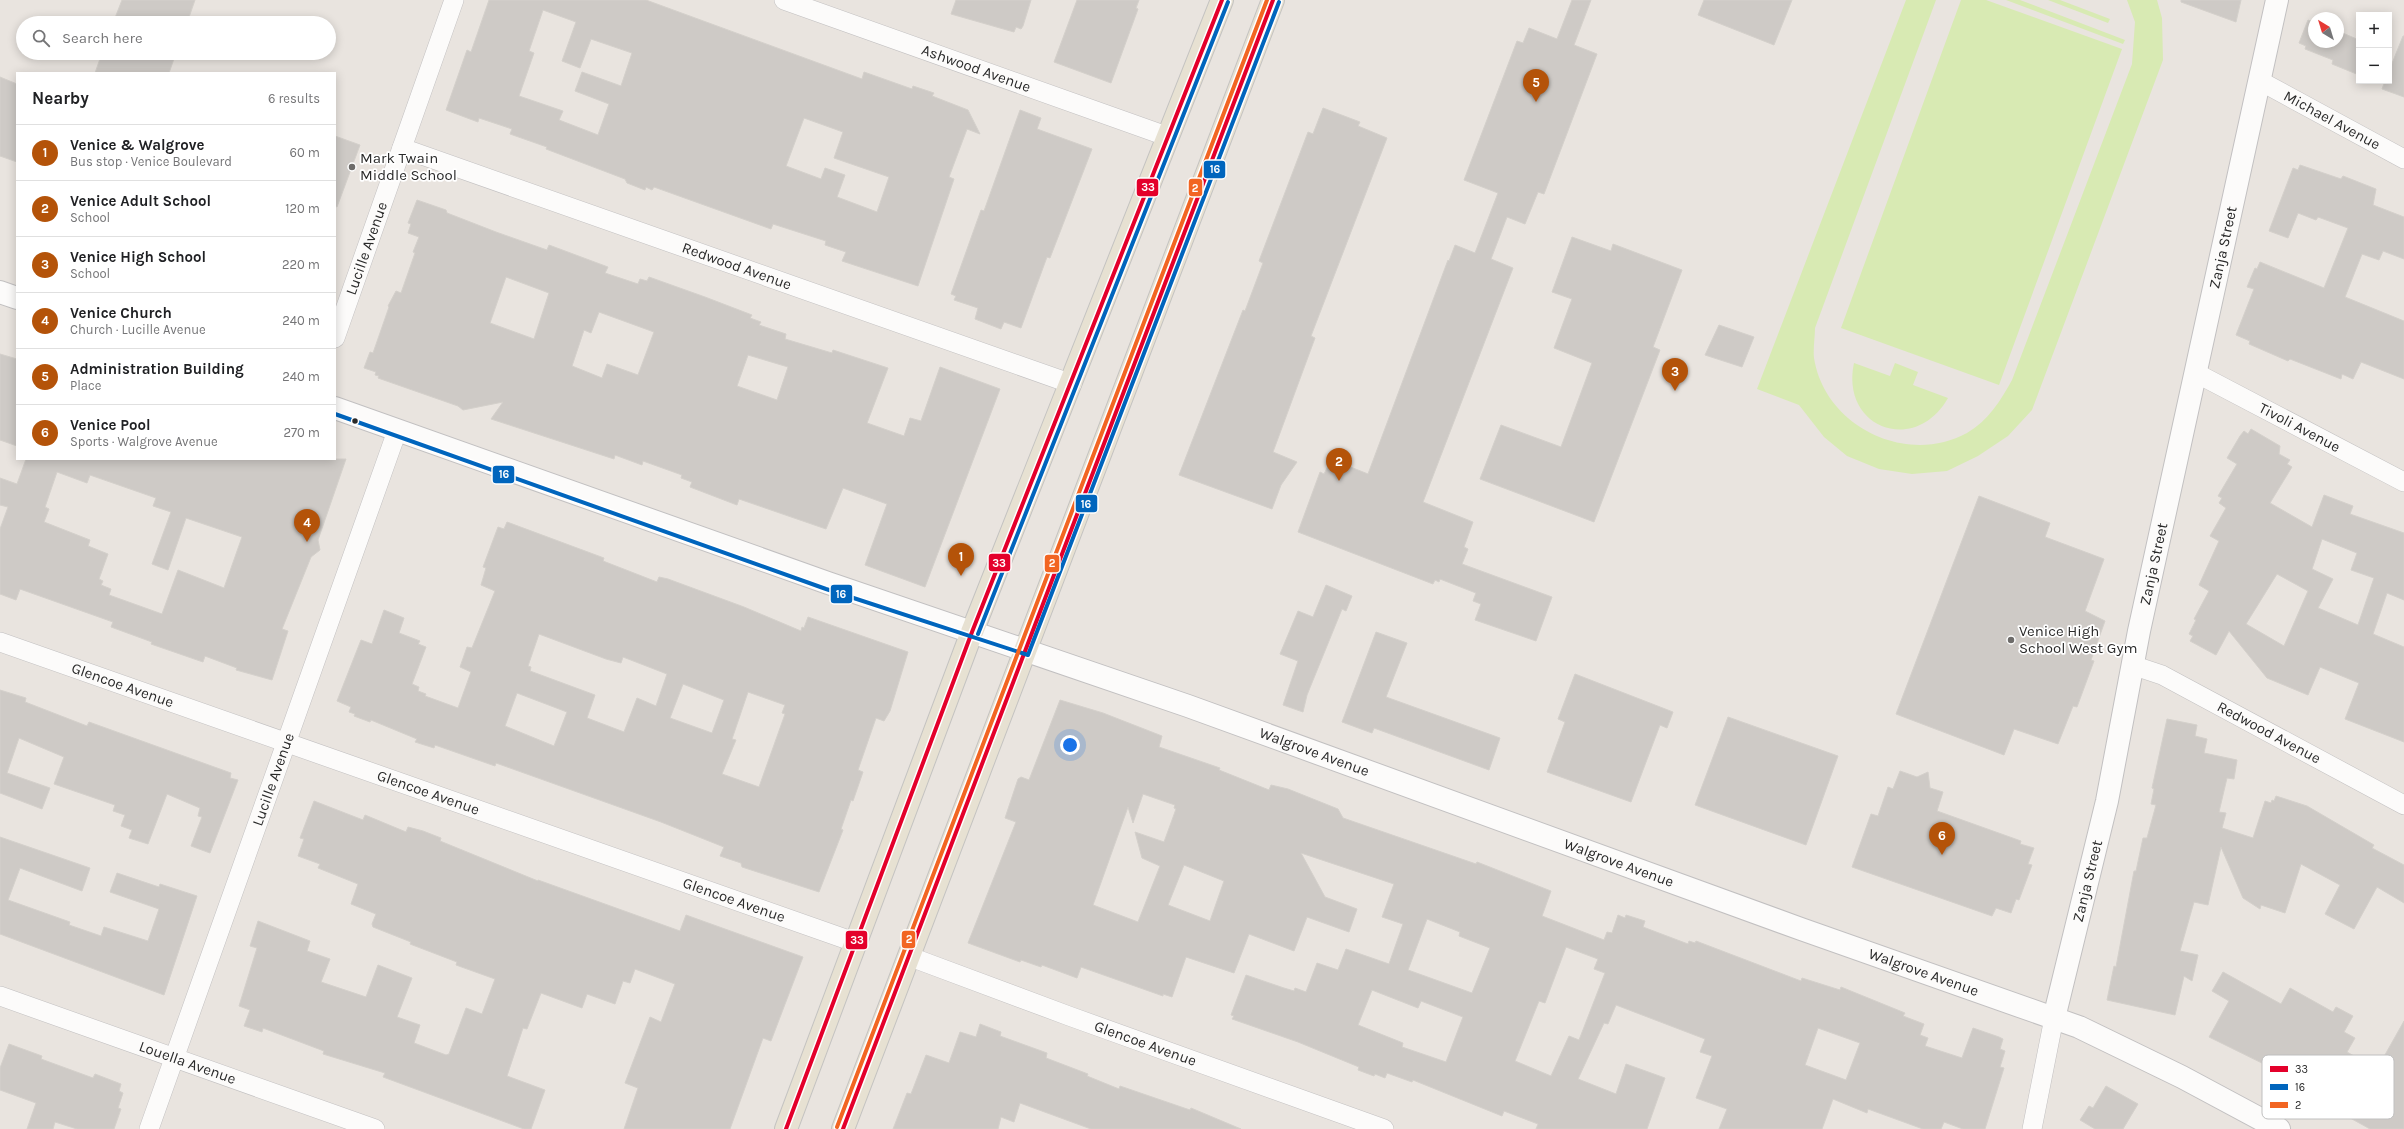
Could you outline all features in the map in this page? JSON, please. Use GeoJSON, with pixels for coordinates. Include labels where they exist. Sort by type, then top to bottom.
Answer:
{"type":"FeatureCollection","features":[{"type":"Feature","properties":{"kind":"main road"},"geometry":{"type":"LineString","coordinates":[[786,1129],[857,943],[972,632],[1072,384],[1222,0]]}},
{"type":"Feature","properties":{"kind":"main road"},"geometry":{"type":"LineString","coordinates":[[843,1129],[1273,0]]}},
{"type":"Feature","properties":{"kind":"street","name":"Lucille Avenue"},"geometry":{"type":"LineString","coordinates":[[336,335],[454,0]]}},
{"type":"Feature","properties":{"kind":"street","name":"Ashwood Avenue"},"geometry":{"type":"LineString","coordinates":[[784,0],[1169,137]]}},
{"type":"Feature","properties":{"kind":"street","name":"Zanja Street"},"geometry":{"type":"LineString","coordinates":[[2032,1129],[2054,1018],[2107,801],[2132,665],[2277,0]]}},
{"type":"Feature","properties":{"kind":"street","name":"Michael Avenue"},"geometry":{"type":"LineString","coordinates":[[2260,81],[2404,159]]}},
{"type":"Feature","properties":{"kind":"street","name":"Redwood Avenue"},"geometry":{"type":"LineString","coordinates":[[402,148],[1072,384]]}},
{"type":"Feature","properties":{"kind":"street"},"geometry":{"type":"LineString","coordinates":[[0,292],[16,298]]}},
{"type":"Feature","properties":{"kind":"street","name":"Tivoli Avenue"},"geometry":{"type":"LineString","coordinates":[[2196,373],[2404,482]]}},
{"type":"Feature","properties":{"kind":"street","name":"Walgrove Avenue"},"geometry":{"type":"LineString","coordinates":[[336,408],[821,581],[1188,706],[1801,929],[2079,1027],[2176,1074],[2279,1129]]}},
{"type":"Feature","properties":{"kind":"street","name":"Lucille Avenue"},"geometry":{"type":"LineString","coordinates":[[149,1129],[397,431]]}},
{"type":"Feature","properties":{"kind":"street","name":"Glencoe Avenue"},"geometry":{"type":"LineString","coordinates":[[0,642],[857,943]]}},
{"type":"Feature","properties":{"kind":"street","name":"Redwood Avenue"},"geometry":{"type":"LineString","coordinates":[[2132,665],[2162,675],[2404,805]]}},
{"type":"Feature","properties":{"kind":"street","name":"Glencoe Avenue"},"geometry":{"type":"LineString","coordinates":[[908,956],[1069,1016],[1384,1129]]}},
{"type":"Feature","properties":{"kind":"street","name":"Louella Avenue"},"geometry":{"type":"LineString","coordinates":[[0,996],[375,1129]]}},
{"type":"Feature","properties":{"kind":"green space"},"geometry":{"type":"Polygon","coordinates":[[[1906,0],[1936,0],[1815,328],[1814,351],[1814,358],[1821,382],[1834,403],[1851,421],[1872,434],[1895,442],[1919,445],[1944,442],[1967,433],[1988,416],[2012,380],[2132,64],[2135,22],[2127,0],[2157,0],[2162,18],[2163,60],[2032,410],[2008,436],[1978,456],[1947,471],[1912,474],[1879,469],[1847,456],[1824,437],[1799,405],[1757,389],[1906,0]]]}},
{"type":"Feature","properties":{"kind":"green space"},"geometry":{"type":"Polygon","coordinates":[[[1961,0],[1986,0],[2122,49],[1999,385],[1841,328],[1961,0]]]}},
{"type":"Feature","properties":{"kind":"green space"},"geometry":{"type":"Polygon","coordinates":[[[2006,0],[2020,0],[2125,40],[2123,44],[2006,0]]]}},
{"type":"Feature","properties":{"kind":"green space"},"geometry":{"type":"Polygon","coordinates":[[[2048,0],[2060,0],[2110,19],[2108,23],[2048,0]]]}},
{"type":"Feature","properties":{"kind":"green space"},"geometry":{"type":"Polygon","coordinates":[[[1854,363],[1890,376],[1895,363],[1918,372],[1913,385],[1948,398],[1934,416],[1917,426],[1900,430],[1883,427],[1869,418],[1858,404],[1853,386],[1854,363]]]}},
{"type":"Feature","properties":{"kind":"building"},"geometry":{"type":"Polygon","coordinates":[[[122,0],[195,0],[189,16],[116,16],[122,0]]]}},
{"type":"Feature","properties":{"kind":"building"},"geometry":{"type":"Polygon","coordinates":[[[489,0],[646,0],[862,79],[864,72],[912,89],[913,86],[934,93],[932,96],[968,110],[980,134],[967,129],[949,177],[954,179],[918,286],[842,261],[846,252],[825,245],[826,241],[773,224],[771,229],[654,187],[652,190],[646,187],[645,190],[627,183],[625,179],[546,149],[547,147],[510,134],[512,129],[479,118],[478,122],[446,110],[467,50],[471,52],[489,0]],[[543,10],[529,51],[534,53],[519,96],[563,111],[559,120],[598,135],[609,104],[575,91],[582,72],[621,86],[632,53],[591,39],[580,68],[562,61],[576,22],[543,10]],[[804,118],[786,166],[821,179],[825,168],[845,175],[837,197],[877,212],[889,177],[834,158],[843,132],[804,118]]]}},
{"type":"Feature","properties":{"kind":"building"},"geometry":{"type":"Polygon","coordinates":[[[956,0],[1031,0],[1023,26],[1021,29],[1016,27],[1014,32],[951,14],[956,0]]]}},
{"type":"Feature","properties":{"kind":"building"},"geometry":{"type":"Polygon","coordinates":[[[1077,0],[1139,0],[1136,8],[1138,9],[1111,83],[1054,62],[1077,0]]]}},
{"type":"Feature","properties":{"kind":"building"},"geometry":{"type":"Polygon","coordinates":[[[1572,0],[1591,0],[1574,45],[1597,54],[1544,194],[1538,192],[1525,224],[1507,217],[1491,259],[1513,268],[1423,502],[1473,522],[1464,547],[1468,549],[1462,564],[1552,597],[1536,641],[1475,620],[1481,604],[1473,601],[1476,593],[1440,579],[1439,582],[1435,580],[1433,584],[1298,532],[1320,472],[1324,474],[1328,466],[1331,467],[1333,460],[1368,474],[1448,260],[1449,261],[1455,245],[1475,253],[1498,193],[1464,180],[1517,41],[1523,43],[1529,28],[1557,39],[1572,0]]]}},
{"type":"Feature","properties":{"kind":"building"},"geometry":{"type":"Polygon","coordinates":[[[1704,0],[1792,0],[1774,45],[1698,15],[1704,0]]]}},
{"type":"Feature","properties":{"kind":"building"},"geometry":{"type":"Polygon","coordinates":[[[2181,0],[2241,0],[2236,22],[2181,2],[2181,0]]]}},
{"type":"Feature","properties":{"kind":"building"},"geometry":{"type":"Polygon","coordinates":[[[2308,20],[2308,48],[2344,48],[2344,34],[2356,39],[2356,74],[2332,64],[2333,60],[2305,49],[2306,46],[2299,43],[2308,20]]]}},
{"type":"Feature","properties":{"kind":"building"},"geometry":{"type":"Polygon","coordinates":[[[2404,36],[2404,97],[2382,89],[2384,84],[2392,84],[2392,64],[2404,36]]]}},
{"type":"Feature","properties":{"kind":"building"},"geometry":{"type":"Polygon","coordinates":[[[100,60],[174,60],[169,72],[95,72],[100,60]]]}},
{"type":"Feature","properties":{"kind":"building"},"geometry":{"type":"Polygon","coordinates":[[[0,77],[16,84],[16,162],[0,156],[0,77]]]}},
{"type":"Feature","properties":{"kind":"building"},"geometry":{"type":"Polygon","coordinates":[[[1323,108],[1360,122],[1358,126],[1387,138],[1311,336],[1315,338],[1273,452],[1297,462],[1281,485],[1272,509],[1179,475],[1243,310],[1245,311],[1263,263],[1259,261],[1308,132],[1313,134],[1323,108]]]}},
{"type":"Feature","properties":{"kind":"building"},"geometry":{"type":"Polygon","coordinates":[[[1020,110],[1041,118],[1037,129],[1092,149],[1050,258],[1047,257],[1021,328],[1004,322],[1001,329],[975,319],[978,308],[954,300],[956,296],[951,294],[981,210],[984,211],[1020,110]]]}},
{"type":"Feature","properties":{"kind":"building"},"geometry":{"type":"Polygon","coordinates":[[[336,136],[360,145],[336,206],[336,136]]]}},
{"type":"Feature","properties":{"kind":"building"},"geometry":{"type":"Polygon","coordinates":[[[2300,165],[2341,179],[2343,176],[2376,189],[2373,205],[2404,217],[2404,259],[2383,251],[2379,260],[2362,254],[2345,297],[2404,321],[2404,379],[2361,362],[2353,379],[2342,374],[2341,379],[2290,359],[2288,361],[2249,344],[2250,341],[2236,335],[2254,289],[2247,287],[2255,268],[2257,269],[2260,262],[2324,288],[2348,228],[2318,217],[2316,220],[2298,213],[2288,238],[2269,231],[2293,168],[2298,170],[2300,165]]]}},
{"type":"Feature","properties":{"kind":"building"},"geometry":{"type":"Polygon","coordinates":[[[417,200],[446,210],[447,213],[496,232],[547,250],[549,245],[608,267],[605,273],[638,284],[640,279],[647,281],[649,277],[705,297],[752,315],[750,318],[761,322],[759,325],[786,334],[785,339],[832,353],[833,350],[888,368],[867,423],[904,436],[910,418],[921,421],[940,367],[1000,389],[925,587],[865,565],[887,504],[843,488],[826,529],[739,499],[737,505],[690,487],[692,482],[681,478],[682,475],[643,461],[642,465],[615,455],[614,459],[491,419],[503,402],[463,410],[458,406],[378,378],[379,376],[375,375],[376,372],[364,368],[370,352],[373,353],[389,307],[388,306],[396,291],[401,293],[415,253],[413,252],[419,237],[408,233],[411,224],[408,223],[417,200]],[[506,277],[490,323],[534,339],[549,293],[506,277]],[[599,312],[591,333],[584,330],[572,366],[602,378],[607,364],[638,375],[654,332],[599,312]],[[748,355],[737,386],[777,400],[788,367],[748,355]]]}},
{"type":"Feature","properties":{"kind":"building"},"geometry":{"type":"Polygon","coordinates":[[[1572,237],[1611,251],[1613,244],[1682,270],[1653,347],[1660,350],[1594,522],[1480,479],[1501,425],[1561,447],[1592,363],[1554,348],[1572,299],[1552,292],[1572,237]]]}},
{"type":"Feature","properties":{"kind":"building"},"geometry":{"type":"Polygon","coordinates":[[[1719,325],[1754,337],[1742,367],[1705,355],[1719,325]]]}},
{"type":"Feature","properties":{"kind":"building"},"geometry":{"type":"Polygon","coordinates":[[[0,354],[16,359],[16,446],[0,440],[0,354]]]}},
{"type":"Feature","properties":{"kind":"building"},"geometry":{"type":"Polygon","coordinates":[[[2251,429],[2280,446],[2279,454],[2290,460],[2287,464],[2292,467],[2270,503],[2312,527],[2324,495],[2353,506],[2350,514],[2404,533],[2404,600],[2387,593],[2373,634],[2404,647],[2404,742],[2345,719],[2359,683],[2320,667],[2308,695],[2267,678],[2229,631],[2216,655],[2190,641],[2193,636],[2189,634],[2196,620],[2194,619],[2209,591],[2199,585],[2219,541],[2210,536],[2226,508],[2219,503],[2222,498],[2218,496],[2237,464],[2227,458],[2244,431],[2248,434],[2251,429]],[[2322,539],[2312,569],[2333,579],[2318,608],[2358,625],[2374,578],[2351,570],[2357,553],[2322,539]],[[2277,574],[2246,624],[2284,646],[2308,591],[2277,574]]]}},
{"type":"Feature","properties":{"kind":"building"},"geometry":{"type":"Polygon","coordinates":[[[346,459],[318,540],[320,550],[311,557],[282,629],[288,631],[272,680],[236,670],[237,668],[205,656],[203,662],[151,644],[152,642],[111,627],[113,622],[20,589],[16,600],[0,594],[0,529],[8,507],[0,505],[0,478],[17,484],[26,460],[346,459]],[[57,472],[45,507],[49,509],[44,522],[90,540],[88,546],[108,554],[99,579],[103,581],[101,585],[111,589],[109,595],[162,614],[178,570],[224,588],[242,537],[186,518],[168,570],[152,564],[171,512],[153,506],[156,498],[90,475],[87,483],[57,472]]]}},
{"type":"Feature","properties":{"kind":"building","name":"Venice High School West Gym"},"geometry":{"type":"Polygon","coordinates":[[[1979,496],[2050,523],[2045,537],[2104,559],[2085,611],[2105,621],[2091,660],[2094,661],[2077,707],[2073,706],[2058,744],[2014,729],[2004,755],[1896,714],[1979,496]]]}},
{"type":"Feature","properties":{"kind":"building"},"geometry":{"type":"Polygon","coordinates":[[[507,522],[604,558],[603,561],[657,582],[659,577],[668,579],[744,607],[801,631],[802,627],[804,628],[808,617],[908,652],[890,711],[884,721],[876,718],[858,770],[863,772],[853,801],[851,800],[841,829],[843,830],[819,892],[742,867],[741,863],[720,856],[724,847],[661,822],[496,763],[495,766],[435,745],[434,748],[415,742],[417,739],[371,720],[370,722],[354,716],[355,714],[349,712],[351,707],[337,701],[361,640],[372,644],[384,610],[404,618],[399,633],[420,641],[418,644],[426,647],[412,684],[419,687],[418,691],[426,694],[425,696],[458,708],[471,672],[460,667],[467,647],[472,648],[495,591],[481,585],[486,568],[483,567],[498,527],[504,529],[507,522]],[[539,634],[528,666],[531,667],[530,671],[595,695],[587,718],[624,732],[637,698],[656,706],[667,674],[623,657],[621,663],[606,659],[539,634]],[[683,684],[670,718],[712,733],[724,700],[683,684]],[[748,692],[732,739],[736,740],[722,774],[759,787],[785,714],[782,713],[785,705],[748,692]],[[517,693],[505,726],[554,746],[567,712],[517,693]]]}},
{"type":"Feature","properties":{"kind":"building"},"geometry":{"type":"Polygon","coordinates":[[[1326,585],[1352,596],[1346,611],[1342,609],[1307,695],[1303,712],[1283,705],[1298,661],[1280,654],[1298,611],[1313,617],[1326,585]]]}},
{"type":"Feature","properties":{"kind":"building"},"geometry":{"type":"Polygon","coordinates":[[[1376,632],[1407,643],[1386,697],[1500,738],[1489,770],[1374,728],[1372,733],[1342,722],[1376,632]]]}},
{"type":"Feature","properties":{"kind":"building"},"geometry":{"type":"Polygon","coordinates":[[[1575,674],[1673,712],[1667,728],[1660,725],[1631,802],[1547,772],[1565,722],[1558,719],[1575,674]]]}},
{"type":"Feature","properties":{"kind":"building"},"geometry":{"type":"Polygon","coordinates":[[[0,690],[26,698],[25,702],[87,726],[89,722],[231,773],[230,778],[238,780],[210,853],[191,846],[202,817],[198,816],[200,808],[167,794],[148,844],[129,838],[132,830],[121,826],[125,815],[113,811],[115,805],[54,784],[64,757],[19,738],[7,773],[50,788],[42,809],[0,793],[0,690]]]}},
{"type":"Feature","properties":{"kind":"building"},"geometry":{"type":"Polygon","coordinates":[[[1060,700],[1103,713],[1162,736],[1159,747],[1220,768],[1219,770],[1269,790],[1271,785],[1288,789],[1338,809],[1343,818],[1476,864],[1477,862],[1551,891],[1542,916],[1604,940],[1607,932],[1612,933],[1618,915],[1625,918],[1626,915],[1645,921],[1643,927],[1688,944],[1689,941],[1695,943],[1696,941],[1801,981],[1802,978],[1840,990],[1841,987],[1905,1013],[1903,1016],[1924,1024],[1920,1035],[1928,1038],[1925,1046],[1962,1058],[1973,1028],[1999,1037],[2003,1039],[2000,1049],[2005,1051],[2000,1067],[2004,1068],[1985,1129],[1963,1129],[1944,1122],[1941,1129],[1923,1129],[1868,1109],[1867,1113],[1833,1099],[1822,1129],[1719,1129],[1727,1109],[1696,1098],[1712,1056],[1700,1052],[1705,1039],[1616,1005],[1608,1024],[1604,1023],[1578,1079],[1616,1094],[1626,1064],[1665,1078],[1647,1129],[1536,1129],[1538,1124],[1504,1111],[1502,1116],[1413,1080],[1412,1082],[1387,1073],[1385,1078],[1375,1074],[1374,1076],[1358,1070],[1359,1067],[1298,1042],[1232,1019],[1234,1016],[1231,1015],[1246,975],[1294,991],[1295,988],[1306,992],[1317,963],[1338,970],[1346,949],[1389,964],[1403,924],[1382,917],[1394,884],[1301,853],[1325,897],[1357,909],[1349,932],[1307,917],[1294,951],[1249,934],[1234,973],[1186,957],[1172,997],[1163,994],[1163,996],[1081,967],[1077,978],[1042,965],[1041,967],[1021,960],[1020,962],[968,943],[1016,822],[1005,818],[1018,779],[1021,777],[1029,780],[1060,700]],[[1143,794],[1133,823],[1128,807],[1093,905],[1138,922],[1160,866],[1142,858],[1135,832],[1164,842],[1176,809],[1174,808],[1175,805],[1143,794]],[[1184,865],[1168,905],[1210,921],[1224,881],[1184,865]],[[1427,919],[1408,970],[1472,993],[1490,948],[1459,936],[1460,932],[1427,919]],[[1566,947],[1545,1003],[1539,1001],[1515,1061],[1551,1076],[1569,1036],[1579,1040],[1605,973],[1594,969],[1598,959],[1566,947]],[[1372,990],[1358,1025],[1403,1043],[1402,1047],[1446,1062],[1463,1017],[1421,1001],[1418,1008],[1372,990]],[[1818,1028],[1805,1065],[1846,1080],[1860,1043],[1818,1028]]]}},
{"type":"Feature","properties":{"kind":"building"},"geometry":{"type":"Polygon","coordinates":[[[1728,717],[1838,756],[1806,845],[1695,805],[1728,717]]]}},
{"type":"Feature","properties":{"kind":"building"},"geometry":{"type":"Polygon","coordinates":[[[2167,719],[2197,725],[2195,736],[2207,739],[2204,753],[2237,760],[2234,779],[2227,778],[2219,812],[2226,813],[2222,828],[2253,838],[2265,801],[2271,803],[2272,800],[2274,801],[2276,796],[2307,806],[2374,845],[2372,848],[2404,865],[2404,903],[2377,887],[2354,929],[2325,914],[2340,885],[2301,864],[2285,913],[2261,905],[2260,909],[2243,898],[2221,847],[2208,905],[2194,902],[2180,951],[2198,955],[2192,981],[2184,976],[2175,1015],[2107,1000],[2114,966],[2116,967],[2134,871],[2136,871],[2143,838],[2147,838],[2156,805],[2151,804],[2154,789],[2152,788],[2167,719]]]}},
{"type":"Feature","properties":{"kind":"building"},"geometry":{"type":"Polygon","coordinates":[[[1900,771],[1917,777],[1928,772],[1930,788],[1943,792],[1937,811],[2021,841],[2020,844],[2034,848],[2028,864],[2032,865],[2019,900],[2016,899],[2011,913],[1996,908],[1992,916],[1852,867],[1871,814],[1878,816],[1888,787],[1893,789],[1900,771]]]}},
{"type":"Feature","properties":{"kind":"building"},"geometry":{"type":"Polygon","coordinates":[[[314,801],[363,820],[365,815],[406,832],[408,827],[423,831],[441,838],[440,841],[538,881],[680,931],[686,915],[803,957],[771,1041],[763,1038],[730,1129],[624,1129],[638,1088],[625,1083],[650,1017],[661,1022],[675,984],[635,969],[630,983],[623,981],[615,1004],[587,994],[582,1008],[541,993],[527,1029],[523,1028],[507,1076],[545,1090],[531,1129],[524,1129],[383,1077],[385,1073],[323,1054],[324,1051],[263,1028],[262,1032],[244,1026],[250,1010],[239,1006],[257,948],[250,946],[258,921],[310,941],[307,951],[330,959],[321,982],[366,997],[378,965],[412,978],[397,1017],[420,1025],[414,1043],[446,1055],[449,1054],[466,1008],[482,1014],[495,979],[456,965],[457,962],[410,944],[411,942],[373,927],[372,924],[376,914],[351,904],[358,884],[318,868],[320,864],[298,856],[304,839],[300,838],[314,801]]]}},
{"type":"Feature","properties":{"kind":"building"},"geometry":{"type":"Polygon","coordinates":[[[0,837],[90,868],[82,891],[20,868],[8,900],[70,922],[69,925],[101,936],[104,927],[148,941],[159,909],[110,892],[117,873],[159,887],[160,884],[197,896],[164,995],[0,934],[0,837]]]}},
{"type":"Feature","properties":{"kind":"building"},"geometry":{"type":"Polygon","coordinates":[[[2223,972],[2281,1004],[2290,988],[2333,1012],[2336,1007],[2353,1016],[2344,1032],[2355,1038],[2347,1052],[2352,1055],[2262,1055],[2262,1063],[2209,1037],[2229,1001],[2212,991],[2223,972]]]}},
{"type":"Feature","properties":{"kind":"building"},"geometry":{"type":"Polygon","coordinates":[[[2404,1021],[2404,1129],[2370,1129],[2352,1119],[2394,1119],[2394,1055],[2385,1055],[2404,1021]]]}},
{"type":"Feature","properties":{"kind":"building"},"geometry":{"type":"Polygon","coordinates":[[[980,1024],[1001,1032],[1000,1036],[1047,1053],[1046,1058],[1088,1074],[1087,1076],[1119,1089],[1120,1086],[1190,1110],[1191,1108],[1241,1129],[1091,1129],[1020,1103],[1014,1122],[1001,1117],[998,1129],[893,1129],[907,1093],[911,1094],[926,1055],[949,1063],[960,1032],[976,1037],[980,1024]]]}},
{"type":"Feature","properties":{"kind":"building"},"geometry":{"type":"Polygon","coordinates":[[[9,1044],[42,1056],[41,1059],[93,1078],[95,1074],[121,1084],[119,1091],[123,1093],[118,1108],[121,1109],[114,1129],[77,1129],[55,1122],[53,1129],[27,1129],[36,1103],[0,1090],[0,1068],[9,1044]]]}},
{"type":"Feature","properties":{"kind":"building"},"geometry":{"type":"Polygon","coordinates":[[[2106,1086],[2138,1104],[2123,1129],[2095,1129],[2080,1120],[2089,1106],[2093,1108],[2106,1086]]]}},
{"type":"Feature","properties":{"kind":"transit line","name":"33"},"geometry":{"type":"LineString","coordinates":[[786,1129],[972,632],[1222,0]]}},
{"type":"Feature","properties":{"kind":"transit line","name":"2"},"geometry":{"type":"LineString","coordinates":[[837,1127],[1267,0]]}},
{"type":"Feature","properties":{"kind":"transit line","name":"33"},"geometry":{"type":"LineString","coordinates":[[843,1129],[1273,0]]}},
{"type":"Feature","properties":{"kind":"transit line","name":"16"},"geometry":{"type":"LineString","coordinates":[[978,634],[1228,2]]}},
{"type":"Feature","properties":{"kind":"transit line","name":"16"},"geometry":{"type":"LineString","coordinates":[[336,414],[826,589],[1028,655],[1279,2]]}},
{"type":"Feature","properties":{"kind":"place","name":"Administration Building"},"geometry":{"type":"Point","coordinates":[1536,102]}},
{"type":"Feature","properties":{"kind":"place","name":"Mark Twain Middle School"},"geometry":{"type":"Point","coordinates":[352,167]}},
{"type":"Feature","properties":{"kind":"place","name":"Venice High School"},"geometry":{"type":"Point","coordinates":[1675,391]}},
{"type":"Feature","properties":{"kind":"place","name":"Venice Adult School"},"geometry":{"type":"Point","coordinates":[1339,481]}},
{"type":"Feature","properties":{"kind":"place","name":"Venice Church"},"geometry":{"type":"Point","coordinates":[307,542]}},
{"type":"Feature","properties":{"kind":"place","name":"Venice & Walgrove"},"geometry":{"type":"Point","coordinates":[961,576]}},
{"type":"Feature","properties":{"kind":"place","name":"Venice High School West Gym"},"geometry":{"type":"Point","coordinates":[2011,640]}},
{"type":"Feature","properties":{"kind":"place","name":"Venice Pool"},"geometry":{"type":"Point","coordinates":[1942,855]}}]}
